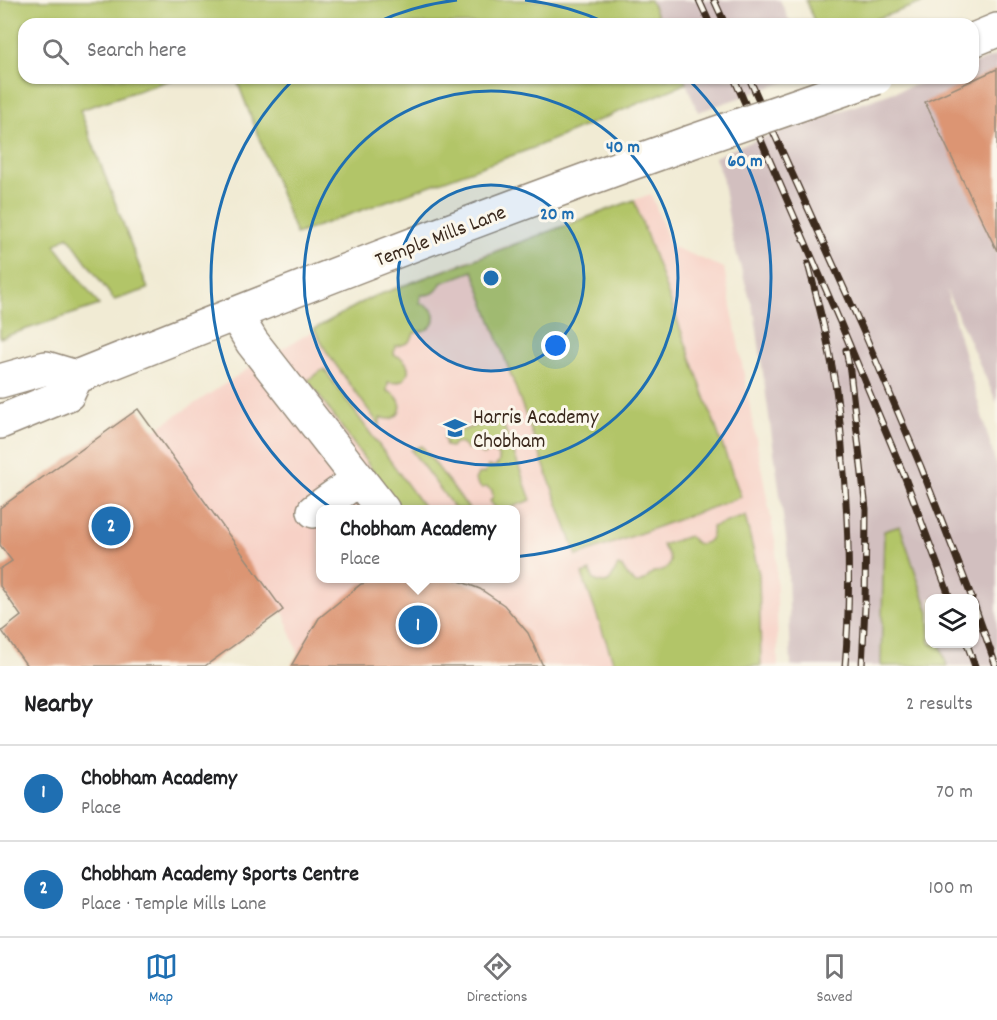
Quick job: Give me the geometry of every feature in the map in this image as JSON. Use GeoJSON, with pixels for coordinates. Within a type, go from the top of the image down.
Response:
{"type":"FeatureCollection","features":[{"type":"Feature","properties":{"kind":"street"},"geometry":{"type":"LineString","coordinates":[[979,38],[997,30]]}},
{"type":"Feature","properties":{"kind":"street","name":"Temple Mills Lane"},"geometry":{"type":"LineString","coordinates":[[0,422],[68,394],[76,377],[316,281],[544,195],[859,84]]}},
{"type":"Feature","properties":{"kind":"street"},"geometry":{"type":"LineString","coordinates":[[234,314],[252,342],[379,505]]}},
{"type":"Feature","properties":{"kind":"street"},"geometry":{"type":"LineString","coordinates":[[0,381],[46,368],[76,377]]}},
{"type":"Feature","properties":{"kind":"street"},"geometry":{"type":"LineString","coordinates":[[322,505],[359,479]]}},
{"type":"Feature","properties":{"kind":"shaded area"},"geometry":{"type":"Polygon","coordinates":[[[650,0],[780,0],[788,18],[658,18],[650,0]]]}},
{"type":"Feature","properties":{"kind":"shaded area"},"geometry":{"type":"Polygon","coordinates":[[[997,55],[997,403],[946,289],[997,468],[997,666],[791,666],[787,545],[755,316],[732,238],[722,176],[715,157],[742,145],[918,84],[979,84],[979,62],[997,55]]]}},
{"type":"Feature","properties":{"kind":"shaded area"},"geometry":{"type":"Polygon","coordinates":[[[686,84],[780,84],[698,112],[686,84]]]}},
{"type":"Feature","properties":{"kind":"shaded area","name":"Harris Academy Chobham"},"geometry":{"type":"Polygon","coordinates":[[[651,194],[671,246],[724,268],[776,546],[778,666],[295,666],[298,653],[283,611],[205,666],[27,666],[2,631],[21,616],[0,586],[0,569],[11,561],[0,545],[0,508],[138,409],[154,430],[254,365],[370,298],[470,259],[651,194]]]}},
{"type":"Feature","properties":{"kind":"green space"},"geometry":{"type":"Polygon","coordinates":[[[0,0],[650,0],[658,18],[18,18],[18,84],[158,84],[80,110],[148,289],[114,300],[68,236],[55,245],[99,305],[0,338],[0,0]]]}},
{"type":"Feature","properties":{"kind":"green space"},"geometry":{"type":"Polygon","coordinates":[[[806,0],[930,0],[879,18],[813,18],[806,0]]]}},
{"type":"Feature","properties":{"kind":"green space"},"geometry":{"type":"Polygon","coordinates":[[[238,84],[685,84],[533,148],[296,234],[238,84]]]}},
{"type":"Feature","properties":{"kind":"green space"},"geometry":{"type":"Polygon","coordinates":[[[634,200],[741,497],[577,556],[473,271],[441,283],[434,293],[421,295],[420,303],[431,309],[434,321],[428,329],[414,333],[407,343],[395,346],[394,355],[406,362],[408,373],[401,381],[388,382],[387,391],[399,400],[400,409],[395,417],[380,418],[380,426],[328,354],[314,329],[370,298],[634,200]]]}},
{"type":"Feature","properties":{"kind":"green space"},"geometry":{"type":"Polygon","coordinates":[[[324,369],[422,505],[397,505],[308,380],[324,369]]]}},
{"type":"Feature","properties":{"kind":"green space"},"geometry":{"type":"Polygon","coordinates":[[[501,418],[531,500],[518,505],[493,505],[490,501],[493,497],[492,490],[487,487],[481,488],[475,480],[478,474],[485,473],[488,466],[494,467],[497,464],[499,460],[497,454],[490,451],[484,455],[477,448],[467,449],[460,443],[454,443],[451,447],[446,446],[444,436],[501,418]]]}},
{"type":"Feature","properties":{"kind":"green space"},"geometry":{"type":"Polygon","coordinates":[[[422,446],[466,505],[452,505],[411,450],[422,446]]]}},
{"type":"Feature","properties":{"kind":"green space"},"geometry":{"type":"Polygon","coordinates":[[[745,516],[759,574],[761,666],[615,666],[582,574],[590,571],[594,580],[605,583],[610,580],[618,566],[622,567],[632,581],[639,583],[653,572],[661,571],[669,565],[670,558],[662,545],[689,536],[696,543],[706,542],[711,538],[712,527],[745,516]]]}},
{"type":"Feature","properties":{"kind":"green space"},"geometry":{"type":"Polygon","coordinates":[[[900,526],[925,601],[925,648],[941,648],[947,666],[881,666],[884,531],[900,526]]]}},
{"type":"Feature","properties":{"kind":"building"},"geometry":{"type":"Polygon","coordinates":[[[997,69],[997,251],[925,102],[964,84],[979,84],[979,77],[997,69]]]}},
{"type":"Feature","properties":{"kind":"building"},"geometry":{"type":"Polygon","coordinates":[[[138,409],[283,610],[205,666],[27,666],[2,631],[21,616],[0,586],[0,569],[12,561],[0,545],[0,508],[138,409]]]}},
{"type":"Feature","properties":{"kind":"building"},"geometry":{"type":"Polygon","coordinates":[[[464,583],[480,589],[504,605],[528,633],[543,666],[291,666],[319,618],[361,584],[464,583]]]}},
{"type":"Feature","properties":{"kind":"railway"},"geometry":{"type":"LineString","coordinates":[[699,0],[707,18]]}},
{"type":"Feature","properties":{"kind":"railway"},"geometry":{"type":"LineString","coordinates":[[714,0],[722,18]]}},
{"type":"Feature","properties":{"kind":"railway"},"geometry":{"type":"LineString","coordinates":[[737,84],[904,475],[949,594]]}},
{"type":"Feature","properties":{"kind":"railway"},"geometry":{"type":"LineString","coordinates":[[752,84],[866,337],[921,467],[970,594]]}},
{"type":"Feature","properties":{"kind":"railway"},"geometry":{"type":"LineString","coordinates":[[808,264],[830,353],[840,425],[847,512],[848,615],[845,666]]}},
{"type":"Feature","properties":{"kind":"railway"},"geometry":{"type":"LineString","coordinates":[[846,350],[866,509],[862,666]]}},
{"type":"Feature","properties":{"kind":"railway"},"geometry":{"type":"LineString","coordinates":[[979,618],[996,666]]}},
{"type":"Feature","properties":{"kind":"railway"},"geometry":{"type":"LineString","coordinates":[[968,648],[975,666]]}},
{"type":"Feature","properties":{"kind":"place","name":"Harris Academy Chobham"},"geometry":{"type":"Point","coordinates":[455,428]}},
{"type":"Feature","properties":{"kind":"place","name":"Chobham Academy Sports Centre"},"geometry":{"type":"Point","coordinates":[111,526]}},
{"type":"Feature","properties":{"kind":"place","name":"Chobham Academy"},"geometry":{"type":"Point","coordinates":[418,625]}}]}
